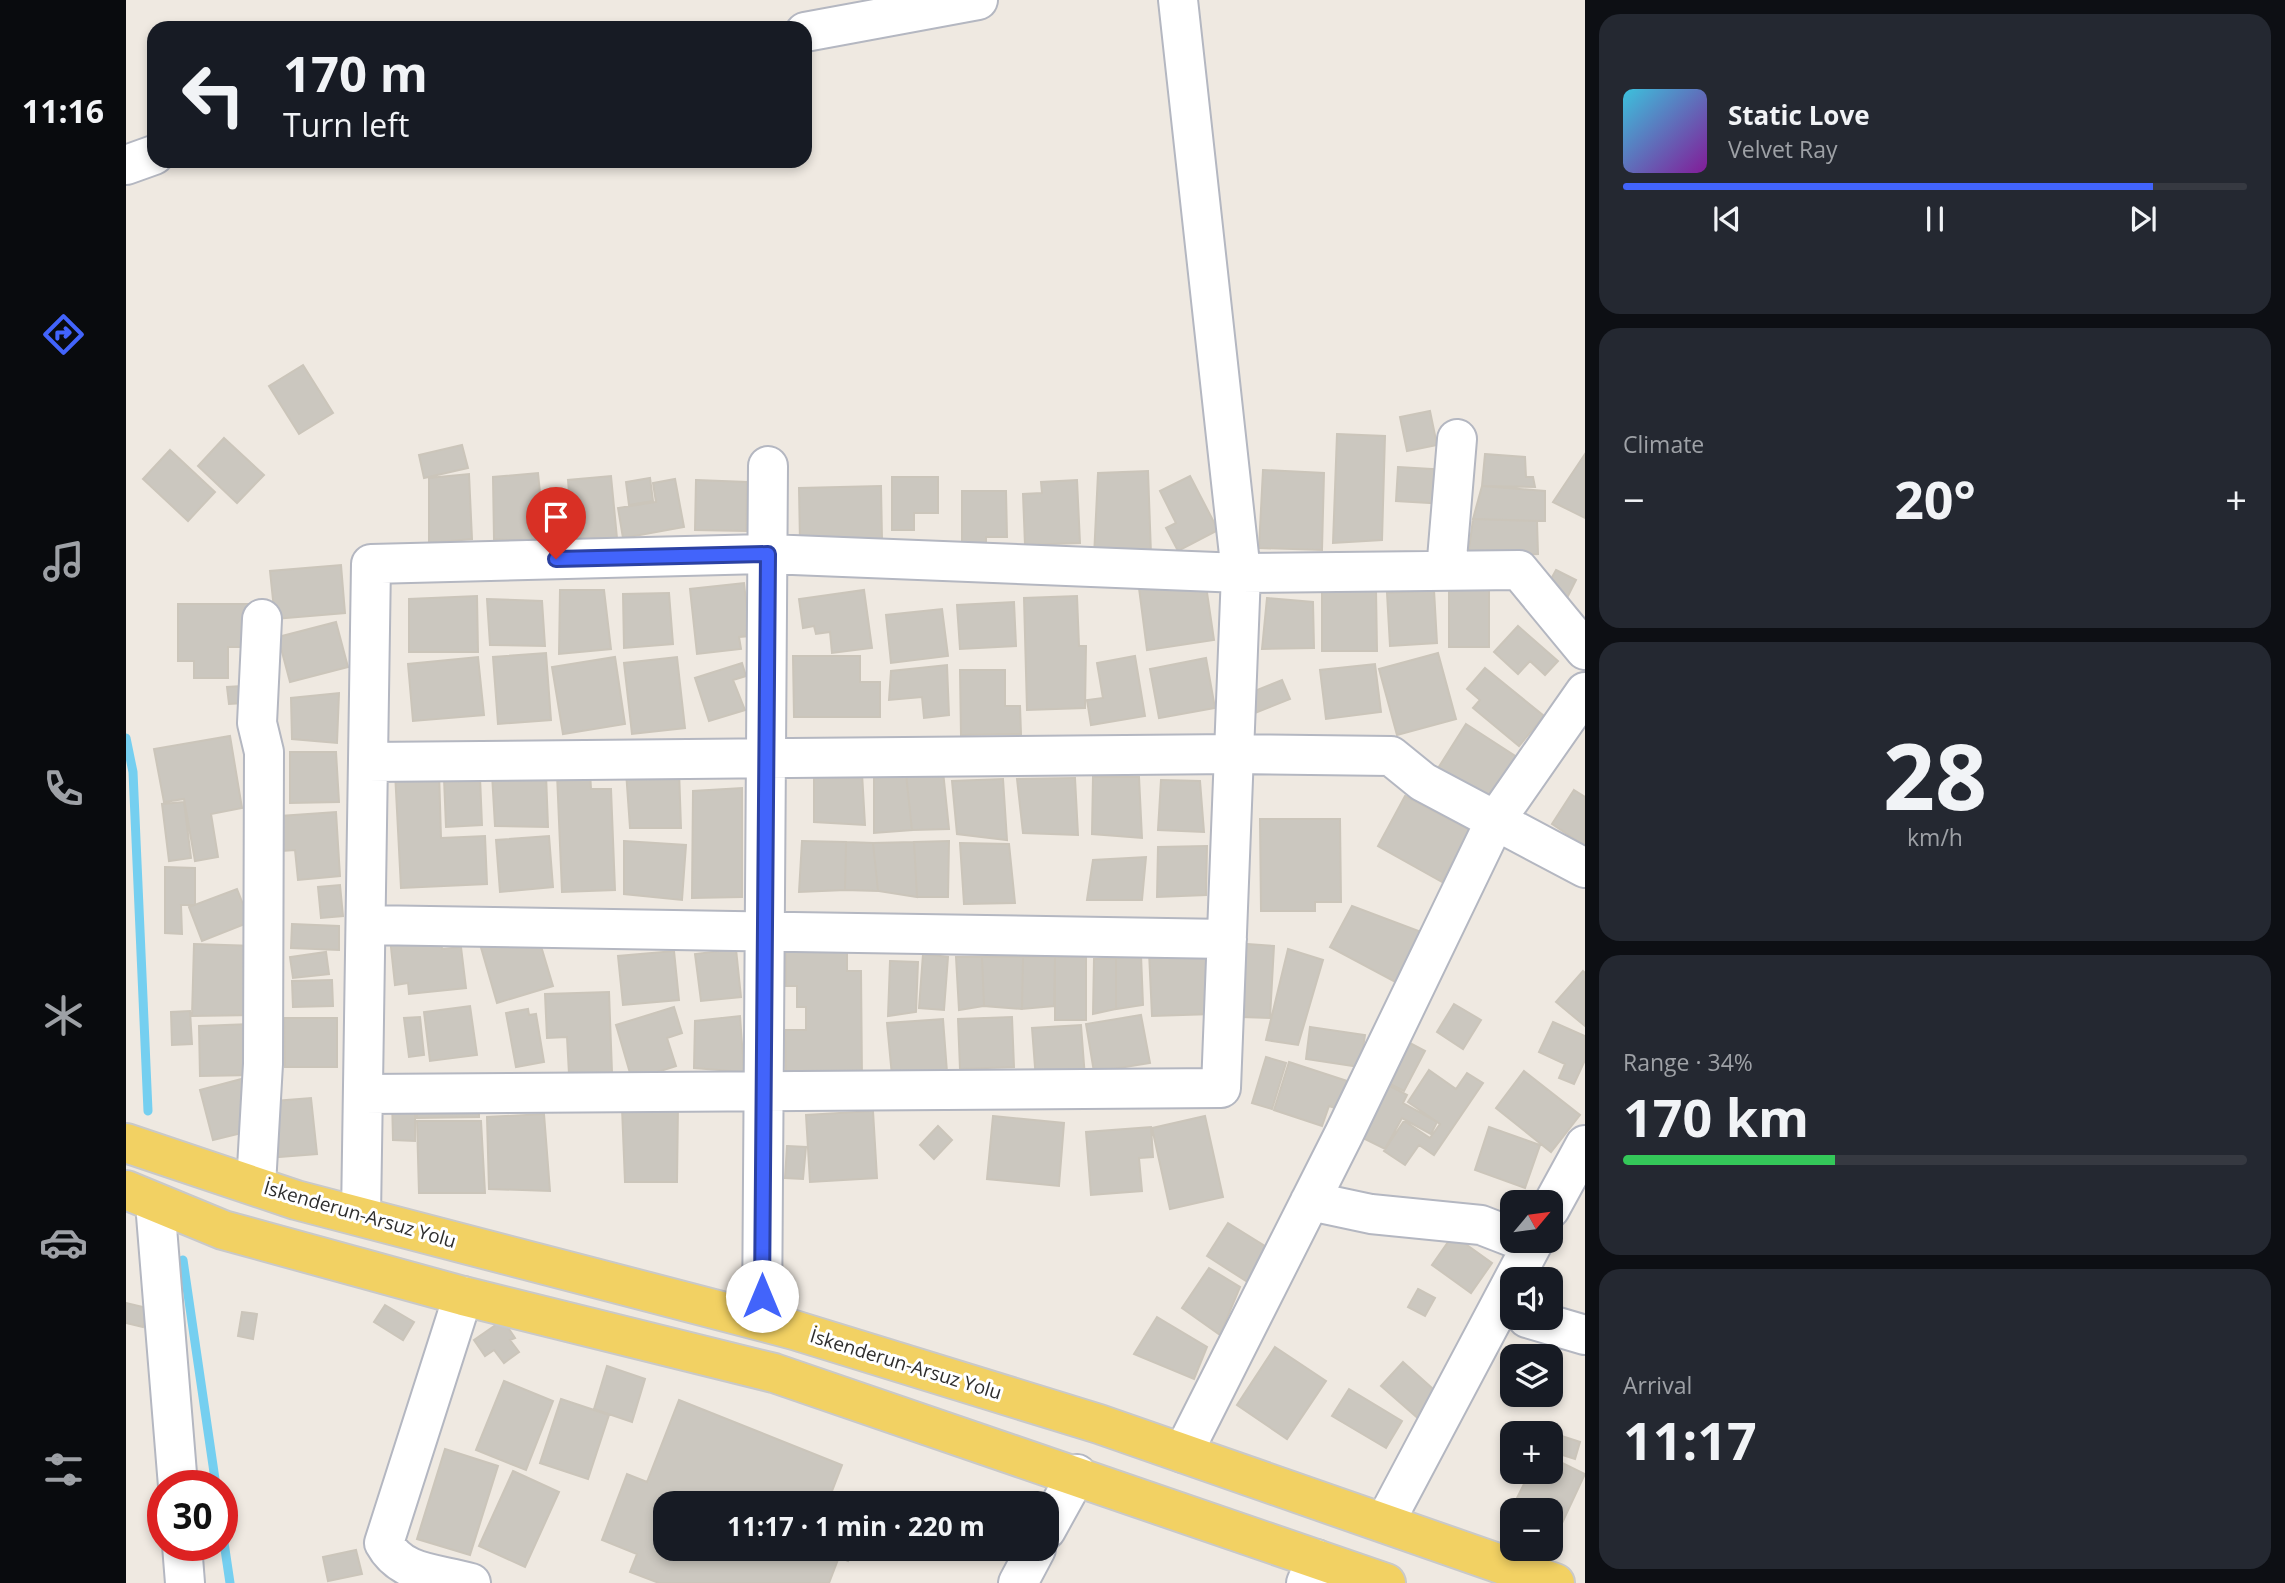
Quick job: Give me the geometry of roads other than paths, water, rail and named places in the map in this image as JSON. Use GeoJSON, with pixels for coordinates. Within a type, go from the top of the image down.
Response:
{"type":"FeatureCollection","features":[{"type":"Feature","properties":{"kind":"main road","name":"İskenderun-Arsuz Yolu"},"geometry":{"type":"LineString","coordinates":[[126,1143],[296,1200],[762,1321],[1086,1420],[1555,1583]]}},
{"type":"Feature","properties":{"kind":"main road"},"geometry":{"type":"LineString","coordinates":[[141,1197],[223,1230],[463,1296],[774,1373],[1077,1475],[1311,1571],[1386,1583]]}},
{"type":"Feature","properties":{"kind":"street"},"geometry":{"type":"LineString","coordinates":[[812,31],[978,0]]}},
{"type":"Feature","properties":{"kind":"street"},"geometry":{"type":"LineString","coordinates":[[364,1094],[1221,1088],[1241,573],[1178,0]]}},
{"type":"Feature","properties":{"kind":"street"},"geometry":{"type":"LineString","coordinates":[[126,165],[147,158]]}},
{"type":"Feature","properties":{"kind":"street"},"geometry":{"type":"LineString","coordinates":[[1446,571],[1457,439]]}},
{"type":"Feature","properties":{"kind":"street"},"geometry":{"type":"LineString","coordinates":[[762,1321],[768,466]]}},
{"type":"Feature","properties":{"kind":"street"},"geometry":{"type":"LineString","coordinates":[[361,1216],[371,564],[768,554],[1241,573],[1519,570],[1585,650]]}},
{"type":"Feature","properties":{"kind":"street"},"geometry":{"type":"LineString","coordinates":[[256,1185],[263,1064],[264,751],[257,723],[262,619]]}},
{"type":"Feature","properties":{"kind":"street"},"geometry":{"type":"LineString","coordinates":[[1183,1453],[1310,1201],[1495,821],[1585,692]]}},
{"type":"Feature","properties":{"kind":"street"},"geometry":{"type":"LineString","coordinates":[[368,762],[1234,754],[1391,756],[1423,782],[1585,868]]}},
{"type":"Feature","properties":{"kind":"street"},"geometry":{"type":"LineString","coordinates":[[366,925],[1227,939]]}},
{"type":"Feature","properties":{"kind":"street"},"geometry":{"type":"LineString","coordinates":[[1560,1190],[1585,1145]]}},
{"type":"Feature","properties":{"kind":"street"},"geometry":{"type":"LineString","coordinates":[[141,1197],[176,1470]]}},
{"type":"Feature","properties":{"kind":"street"},"geometry":{"type":"LineString","coordinates":[[1310,1201],[1371,1214],[1481,1225],[1500,1232]]}},
{"type":"Feature","properties":{"kind":"street"},"geometry":{"type":"LineString","coordinates":[[463,1296],[384,1543],[392,1558],[425,1574],[471,1583]]}},
{"type":"Feature","properties":{"kind":"street"},"geometry":{"type":"LineString","coordinates":[[1563,1328],[1585,1335]]}},
{"type":"Feature","properties":{"kind":"street"},"geometry":{"type":"LineString","coordinates":[[1385,1522],[1501,1330]]}},
{"type":"Feature","properties":{"kind":"street"},"geometry":{"type":"LineString","coordinates":[[1059,1507],[1077,1475]]}},
{"type":"Feature","properties":{"kind":"street"},"geometry":{"type":"LineString","coordinates":[[183,1561],[185,1583]]}},
{"type":"Feature","properties":{"kind":"street"},"geometry":{"type":"LineString","coordinates":[[1018,1583],[1030,1561]]}},
{"type":"Feature","properties":{"kind":"waterway"},"geometry":{"type":"LineString","coordinates":[[126,738],[133,772],[148,1111]]}},
{"type":"Feature","properties":{"kind":"waterway"},"geometry":{"type":"LineString","coordinates":[[183,1260],[214,1470]]}},
{"type":"Feature","properties":{"kind":"waterway"},"geometry":{"type":"LineString","coordinates":[[227,1561],[230,1583]]}}]}
